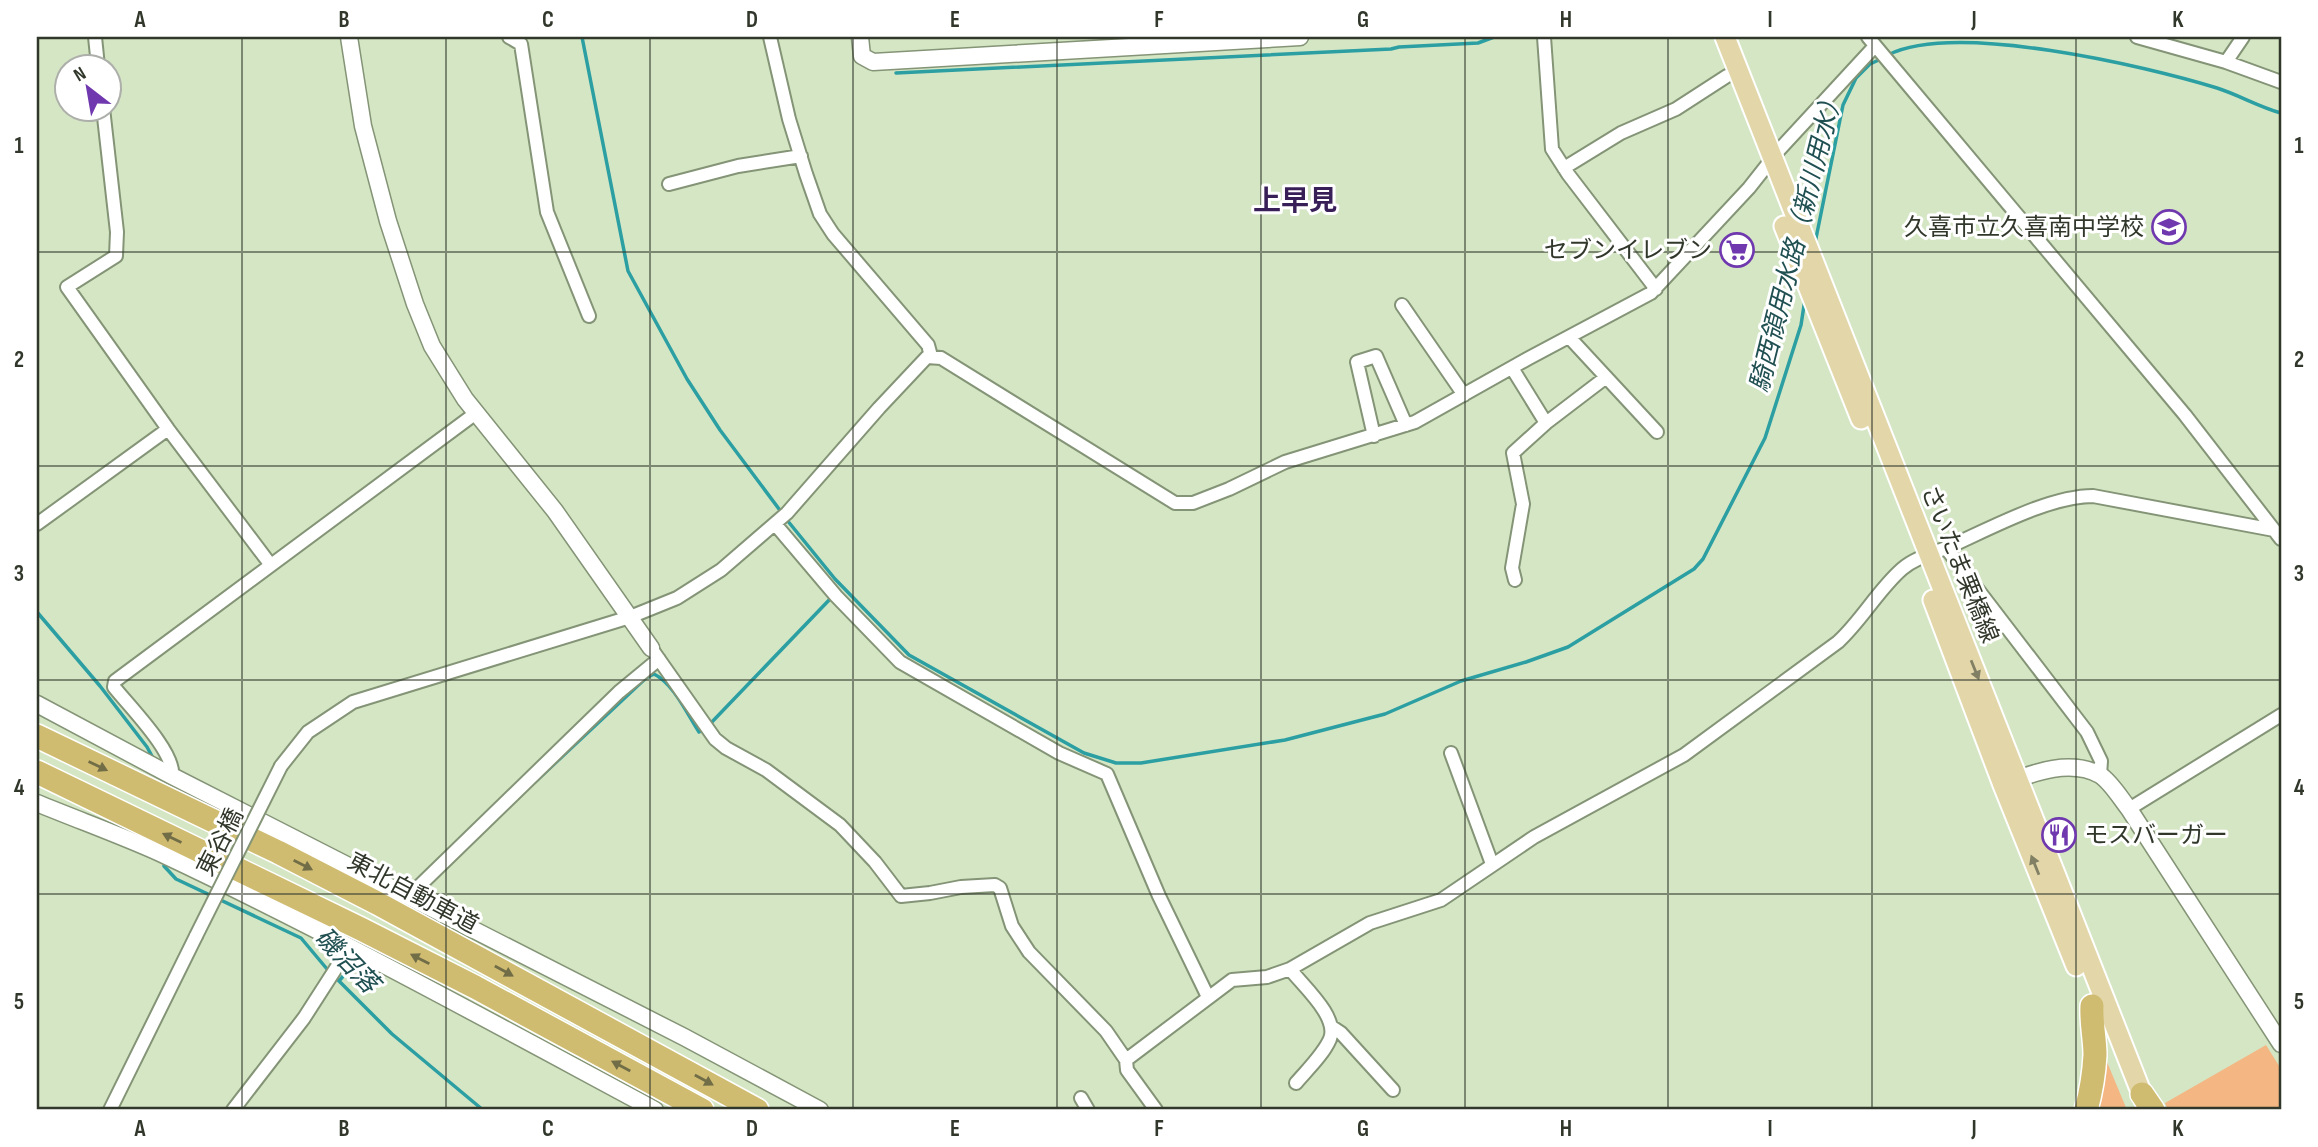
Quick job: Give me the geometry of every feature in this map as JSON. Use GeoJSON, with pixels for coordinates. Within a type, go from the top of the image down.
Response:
{"type":"FeatureCollection","features":[{"type":"Feature","properties":{"kind":"highway","name":"東北自動車道"},"geometry":{"type":"LineString","coordinates":[[37,736],[365,897],[757,1110]]}},
{"type":"Feature","properties":{"kind":"highway"},"geometry":{"type":"LineString","coordinates":[[37,772],[361,929],[475,987],[702,1110]]}},
{"type":"Feature","properties":{"kind":"highway"},"geometry":{"type":"LineString","coordinates":[[2086,1110],[2093,1083],[2092,1006]]}},
{"type":"Feature","properties":{"kind":"main road","name":"さいたま栗橋線"},"geometry":{"type":"LineString","coordinates":[[1712,37],[1931,554],[2092,1006],[2144,1106]]}},
{"type":"Feature","properties":{"kind":"main road","name":"さいたま栗橋線"},"geometry":{"type":"LineString","coordinates":[[1725,37],[1767,165]]}},
{"type":"Feature","properties":{"kind":"main road","name":"さいたま栗橋線"},"geometry":{"type":"LineString","coordinates":[[2011,782],[2144,1106]]}},
{"type":"Feature","properties":{"kind":"street"},"geometry":{"type":"LineString","coordinates":[[349,37],[363,126],[388,221],[432,346],[476,413],[550,504],[715,739],[766,770],[840,825],[875,862],[901,896],[961,887],[995,885],[1000,888],[1012,926],[1029,952],[1106,1031],[1126,1060],[1127,1070],[1156,1110]]}},
{"type":"Feature","properties":{"kind":"street"},"geometry":{"type":"LineString","coordinates":[[509,37],[521,44],[547,212],[589,316]]}},
{"type":"Feature","properties":{"kind":"street"},"geometry":{"type":"LineString","coordinates":[[770,37],[789,119],[820,214],[833,234],[928,345],[931,356],[941,358],[1175,503],[1193,503],[1285,462],[1406,425],[1656,289],[1767,165],[1872,40],[2185,415],[2277,534]]}},
{"type":"Feature","properties":{"kind":"street"},"geometry":{"type":"LineString","coordinates":[[860,37],[862,57],[873,62],[1300,37]]}},
{"type":"Feature","properties":{"kind":"street"},"geometry":{"type":"LineString","coordinates":[[1544,37],[1552,149],[1656,289]]}},
{"type":"Feature","properties":{"kind":"street"},"geometry":{"type":"LineString","coordinates":[[2137,37],[2176,42],[2281,82]]}},
{"type":"Feature","properties":{"kind":"street"},"geometry":{"type":"LineString","coordinates":[[2226,62],[2243,37]]}},
{"type":"Feature","properties":{"kind":"street"},"geometry":{"type":"LineString","coordinates":[[1564,168],[1621,133],[1676,109],[1727,76]]}},
{"type":"Feature","properties":{"kind":"street"},"geometry":{"type":"LineString","coordinates":[[105,122],[117,232],[116,256],[67,287],[167,429],[270,565]]}},
{"type":"Feature","properties":{"kind":"street"},"geometry":{"type":"LineString","coordinates":[[668,184],[738,166],[801,156]]}},
{"type":"Feature","properties":{"kind":"street"},"geometry":{"type":"LineString","coordinates":[[1402,305],[1464,395]]}},
{"type":"Feature","properties":{"kind":"street"},"geometry":{"type":"LineString","coordinates":[[1569,337],[1657,432]]}},
{"type":"Feature","properties":{"kind":"street"},"geometry":{"type":"LineString","coordinates":[[1374,436],[1357,362],[1376,355],[1406,425]]}},
{"type":"Feature","properties":{"kind":"street","name":"東谷橋"},"geometry":{"type":"LineString","coordinates":[[110,1110],[281,766],[308,732],[353,702],[630,617],[677,598],[721,570],[781,519],[920,362],[931,356]]}},
{"type":"Feature","properties":{"kind":"street"},"geometry":{"type":"LineString","coordinates":[[1512,368],[1546,423]]}},
{"type":"Feature","properties":{"kind":"street"},"geometry":{"type":"LineString","coordinates":[[1515,580],[1512,568],[1523,503],[1513,453],[1546,423],[1605,378]]}},
{"type":"Feature","properties":{"kind":"street"},"geometry":{"type":"LineString","coordinates":[[172,776],[172,764],[164,749],[114,687],[115,681],[476,413]]}},
{"type":"Feature","properties":{"kind":"street"},"geometry":{"type":"LineString","coordinates":[[37,524],[167,429]]}},
{"type":"Feature","properties":{"kind":"street"},"geometry":{"type":"LineString","coordinates":[[1126,1060],[1237,978],[1267,977],[1290,969],[1370,923],[1441,900],[1534,837],[1684,755],[1839,642],[1899,572],[1931,554],[2021,515],[2077,496],[2093,496],[2277,534]]}},
{"type":"Feature","properties":{"kind":"street"},"geometry":{"type":"LineString","coordinates":[[781,519],[836,596],[900,662],[1059,753],[1107,774],[1159,896],[1208,997]]}},
{"type":"Feature","properties":{"kind":"street"},"geometry":{"type":"LineString","coordinates":[[1931,554],[2087,732],[2101,761],[2100,775]]}},
{"type":"Feature","properties":{"kind":"street"},"geometry":{"type":"LineString","coordinates":[[408,896],[620,692],[655,654]]}},
{"type":"Feature","properties":{"kind":"street"},"geometry":{"type":"LineString","coordinates":[[37,704],[820,1110]]}},
{"type":"Feature","properties":{"kind":"street"},"geometry":{"type":"LineString","coordinates":[[2129,809],[2281,715]]}},
{"type":"Feature","properties":{"kind":"street"},"geometry":{"type":"LineString","coordinates":[[1451,753],[1492,864]]}},
{"type":"Feature","properties":{"kind":"street"},"geometry":{"type":"LineString","coordinates":[[2011,782],[2063,767],[2100,775],[2129,809],[2281,1044]]}},
{"type":"Feature","properties":{"kind":"street"},"geometry":{"type":"LineString","coordinates":[[37,803],[158,852],[349,948],[654,1110]]}},
{"type":"Feature","properties":{"kind":"street"},"geometry":{"type":"LineString","coordinates":[[233,1110],[283,1046],[349,948]]}},
{"type":"Feature","properties":{"kind":"street"},"geometry":{"type":"LineString","coordinates":[[1290,969],[1326,1012],[1332,1027],[1331,1037],[1325,1048],[1296,1083]]}},
{"type":"Feature","properties":{"kind":"street"},"geometry":{"type":"LineString","coordinates":[[1332,1027],[1341,1033],[1393,1090]]}},
{"type":"Feature","properties":{"kind":"street"},"geometry":{"type":"LineString","coordinates":[[1081,1098],[1088,1110]]}},
{"type":"Feature","properties":{"kind":"shaded area"},"geometry":{"type":"Polygon","coordinates":[[[2266,1045],[2281,1069],[2281,1110],[2168,1110],[2165,1103],[2266,1045]]]}},
{"type":"Feature","properties":{"kind":"shaded area"},"geometry":{"type":"Polygon","coordinates":[[[2102,1050],[2127,1110],[2095,1110],[2102,1050]]]}},
{"type":"Feature","properties":{"kind":"waterway","name":"騎西領用水路（新川用水）"},"geometry":{"type":"LineString","coordinates":[[582,37],[628,271],[687,379],[720,430],[782,513]]}},
{"type":"Feature","properties":{"kind":"waterway"},"geometry":{"type":"LineString","coordinates":[[896,73],[1391,49],[1478,43],[1494,37]]}},
{"type":"Feature","properties":{"kind":"waterway","name":"騎西領用水路（新川用水）"},"geometry":{"type":"LineString","coordinates":[[1888,55],[1918,46],[1958,43],[2051,50],[2185,79],[2281,113]]}},
{"type":"Feature","properties":{"kind":"waterway","name":"騎西領用水路（新川用水）"},"geometry":{"type":"LineString","coordinates":[[1815,243],[1843,105],[1856,78],[1870,64],[1881,59]]}},
{"type":"Feature","properties":{"kind":"waterway","name":"騎西領用水路（新川用水）"},"geometry":{"type":"LineString","coordinates":[[787,520],[835,579],[909,655],[1084,753],[1116,763],[1141,763],[1285,740],[1385,714],[1461,681],[1568,647],[1694,569],[1703,559],[1765,438],[1801,325],[1805,299]]}},
{"type":"Feature","properties":{"kind":"waterway"},"geometry":{"type":"LineString","coordinates":[[710,724],[832,597]]}},
{"type":"Feature","properties":{"kind":"waterway","name":"磯沼落"},"geometry":{"type":"LineString","coordinates":[[37,612],[100,686],[153,758]]}},
{"type":"Feature","properties":{"kind":"waterway"},"geometry":{"type":"LineString","coordinates":[[535,782],[646,678],[654,674],[674,692],[699,732],[703,730]]}},
{"type":"Feature","properties":{"kind":"waterway","name":"磯沼落"},"geometry":{"type":"LineString","coordinates":[[164,866],[176,879],[301,938],[327,969],[392,1034],[483,1110]]}},
{"type":"Feature","properties":{"kind":"waterway"},"geometry":{"type":"LineString","coordinates":[[339,981],[355,962]]}},
{"type":"Feature","properties":{"kind":"place","name":"久喜市立久喜南中学校"},"geometry":{"type":"Point","coordinates":[2169,227]}},
{"type":"Feature","properties":{"kind":"place","name":"セブンイレブン"},"geometry":{"type":"Point","coordinates":[1737,250]}},
{"type":"Feature","properties":{"kind":"place","name":"モスバーガー"},"geometry":{"type":"Point","coordinates":[2059,835]}},
{"type":"Feature","properties":{"kind":"district","name":"上早見"},"geometry":{"type":"Point","coordinates":[1295,200]}}]}
